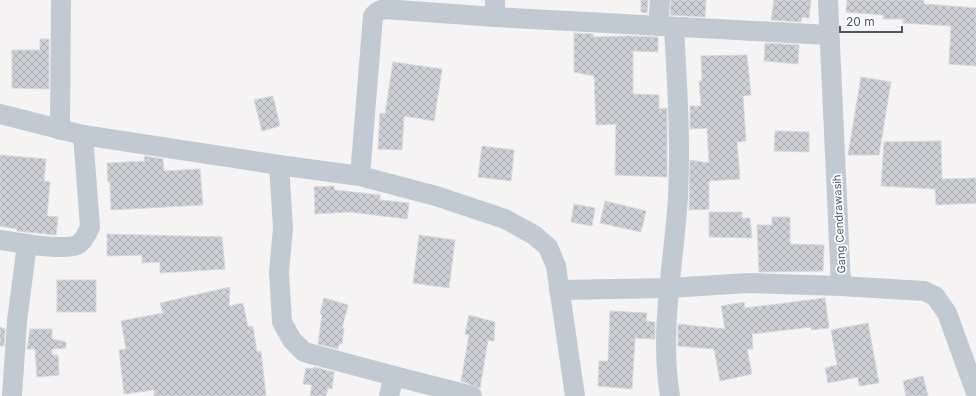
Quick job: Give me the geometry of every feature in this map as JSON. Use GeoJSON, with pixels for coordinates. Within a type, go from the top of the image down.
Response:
{"type":"FeatureCollection","features":[{"type":"Feature","properties":{"kind":"street"},"geometry":{"type":"LineString","coordinates":[[60,130],[61,0]]}},
{"type":"Feature","properties":{"kind":"street"},"geometry":{"type":"LineString","coordinates":[[660,0],[666,27],[679,120],[678,194],[666,322],[667,378],[670,396]]}},
{"type":"Feature","properties":{"kind":"street","name":"Gang Cendrawasih"},"geometry":{"type":"LineString","coordinates":[[558,290],[668,288],[748,283],[841,286],[828,0]]}},
{"type":"Feature","properties":{"kind":"street"},"geometry":{"type":"LineString","coordinates":[[360,176],[372,21],[377,12],[384,9],[495,8],[666,27],[829,35]]}},
{"type":"Feature","properties":{"kind":"street"},"geometry":{"type":"LineString","coordinates":[[0,114],[83,135],[360,176],[436,196],[506,219],[534,235],[548,247],[556,266],[558,290],[575,396]]}},
{"type":"Feature","properties":{"kind":"street"},"geometry":{"type":"LineString","coordinates":[[0,240],[52,247],[76,245],[86,236],[90,228],[83,135]]}},
{"type":"Feature","properties":{"kind":"street"},"geometry":{"type":"LineString","coordinates":[[280,165],[283,228],[279,272],[282,322],[292,340],[304,352],[472,396]]}},
{"type":"Feature","properties":{"kind":"street"},"geometry":{"type":"LineString","coordinates":[[12,396],[17,321],[27,244]]}},
{"type":"Feature","properties":{"kind":"street"},"geometry":{"type":"LineString","coordinates":[[841,286],[924,291],[935,296],[947,313],[976,393]]}},
{"type":"Feature","properties":{"kind":"street"},"geometry":{"type":"LineString","coordinates":[[389,396],[394,376]]}},
{"type":"Feature","properties":{"kind":"building"},"geometry":{"type":"Polygon","coordinates":[[[641,0],[648,0],[647,13],[641,12],[641,0]]]}},
{"type":"Feature","properties":{"kind":"building"},"geometry":{"type":"Polygon","coordinates":[[[671,0],[706,0],[705,17],[670,15],[671,0]]]}},
{"type":"Feature","properties":{"kind":"building"},"geometry":{"type":"Polygon","coordinates":[[[774,0],[811,0],[809,18],[802,17],[801,22],[771,20],[774,0]]]}},
{"type":"Feature","properties":{"kind":"building"},"geometry":{"type":"Polygon","coordinates":[[[847,0],[924,0],[924,4],[976,8],[976,66],[949,64],[951,26],[903,23],[903,19],[883,19],[883,15],[846,12],[847,0]]]}},
{"type":"Feature","properties":{"kind":"building"},"geometry":{"type":"Polygon","coordinates":[[[574,33],[593,34],[594,37],[658,37],[658,52],[633,51],[633,94],[659,95],[659,109],[667,108],[667,177],[615,175],[616,124],[596,125],[594,76],[574,72],[574,33]]]}},
{"type":"Feature","properties":{"kind":"building"},"geometry":{"type":"Polygon","coordinates":[[[40,39],[49,39],[49,89],[12,88],[12,50],[40,50],[40,39]]]}},
{"type":"Feature","properties":{"kind":"building"},"geometry":{"type":"Polygon","coordinates":[[[765,43],[799,45],[798,64],[764,61],[765,43]]]}},
{"type":"Feature","properties":{"kind":"building"},"geometry":{"type":"Polygon","coordinates":[[[747,55],[751,95],[743,96],[746,141],[737,142],[740,179],[709,181],[709,209],[689,210],[690,160],[709,163],[707,128],[690,129],[690,106],[701,106],[699,81],[702,81],[701,56],[747,55]]]}},
{"type":"Feature","properties":{"kind":"building"},"geometry":{"type":"Polygon","coordinates":[[[393,62],[442,69],[434,121],[404,116],[402,150],[378,149],[380,113],[385,114],[393,62]]]}},
{"type":"Feature","properties":{"kind":"building"},"geometry":{"type":"Polygon","coordinates":[[[861,77],[891,82],[879,155],[848,155],[861,77]]]}},
{"type":"Feature","properties":{"kind":"building"},"geometry":{"type":"Polygon","coordinates":[[[273,96],[280,126],[262,131],[254,100],[273,96]]]}},
{"type":"Feature","properties":{"kind":"building"},"geometry":{"type":"Polygon","coordinates":[[[775,131],[809,132],[809,152],[774,151],[775,131]]]}},
{"type":"Feature","properties":{"kind":"building"},"geometry":{"type":"Polygon","coordinates":[[[941,141],[942,179],[976,178],[976,203],[936,205],[935,189],[881,186],[884,142],[941,141]]]}},
{"type":"Feature","properties":{"kind":"building"},"geometry":{"type":"Polygon","coordinates":[[[482,146],[514,150],[511,181],[478,177],[482,146]]]}},
{"type":"Feature","properties":{"kind":"building"},"geometry":{"type":"Polygon","coordinates":[[[0,155],[46,159],[44,181],[50,182],[47,216],[58,217],[56,235],[17,231],[17,229],[0,226],[0,155]]]}},
{"type":"Feature","properties":{"kind":"building"},"geometry":{"type":"Polygon","coordinates":[[[144,156],[163,159],[164,171],[200,169],[203,205],[111,210],[110,182],[108,182],[107,163],[145,161],[144,156]]]}},
{"type":"Feature","properties":{"kind":"building"},"geometry":{"type":"Polygon","coordinates":[[[334,186],[335,190],[380,195],[380,200],[409,203],[407,219],[350,212],[315,214],[314,187],[334,186]]]}},
{"type":"Feature","properties":{"kind":"building"},"geometry":{"type":"Polygon","coordinates":[[[605,201],[646,211],[641,232],[600,223],[605,201]]]}},
{"type":"Feature","properties":{"kind":"building"},"geometry":{"type":"Polygon","coordinates":[[[574,204],[595,208],[592,226],[571,222],[574,204]]]}},
{"type":"Feature","properties":{"kind":"building"},"geometry":{"type":"Polygon","coordinates":[[[709,212],[742,212],[742,218],[750,218],[752,238],[709,237],[709,212]]]}},
{"type":"Feature","properties":{"kind":"building"},"geometry":{"type":"Polygon","coordinates":[[[772,217],[790,217],[790,244],[824,245],[823,271],[759,272],[757,225],[772,225],[772,217]]]}},
{"type":"Feature","properties":{"kind":"building"},"geometry":{"type":"Polygon","coordinates":[[[107,234],[222,237],[225,269],[160,273],[160,262],[142,263],[142,255],[107,256],[107,234]]]}},
{"type":"Feature","properties":{"kind":"building"},"geometry":{"type":"Polygon","coordinates":[[[419,235],[455,240],[449,288],[413,283],[419,235]]]}},
{"type":"Feature","properties":{"kind":"building"},"geometry":{"type":"Polygon","coordinates":[[[57,280],[96,280],[96,312],[57,312],[57,280]]]}},
{"type":"Feature","properties":{"kind":"building"},"geometry":{"type":"Polygon","coordinates":[[[230,287],[229,306],[243,303],[248,327],[253,326],[257,352],[261,351],[266,396],[154,396],[154,390],[124,394],[119,350],[126,349],[121,321],[163,313],[160,303],[230,287]]]}},
{"type":"Feature","properties":{"kind":"building"},"geometry":{"type":"Polygon","coordinates":[[[324,298],[348,305],[342,328],[344,328],[342,344],[339,344],[338,349],[318,344],[322,315],[320,314],[324,298]]]}},
{"type":"Feature","properties":{"kind":"building"},"geometry":{"type":"Polygon","coordinates":[[[825,298],[829,328],[811,330],[811,327],[752,334],[753,349],[747,349],[752,374],[720,381],[714,349],[678,346],[678,324],[725,329],[721,306],[744,302],[745,308],[825,298]]]}},
{"type":"Feature","properties":{"kind":"building"},"geometry":{"type":"Polygon","coordinates":[[[610,311],[647,313],[646,321],[655,322],[655,339],[635,338],[632,389],[598,386],[599,361],[608,361],[610,311]]]}},
{"type":"Feature","properties":{"kind":"building"},"geometry":{"type":"Polygon","coordinates":[[[469,315],[495,322],[494,341],[488,340],[480,388],[461,381],[469,335],[465,334],[469,315]]]}},
{"type":"Feature","properties":{"kind":"building"},"geometry":{"type":"Polygon","coordinates":[[[868,323],[879,383],[859,386],[858,377],[828,383],[825,368],[837,365],[831,330],[868,323]]]}},
{"type":"Feature","properties":{"kind":"building"},"geometry":{"type":"Polygon","coordinates":[[[0,327],[5,329],[4,346],[0,346],[0,327]]]}},
{"type":"Feature","properties":{"kind":"building"},"geometry":{"type":"Polygon","coordinates":[[[30,329],[52,329],[52,339],[66,342],[66,348],[52,349],[52,355],[58,355],[59,375],[37,377],[35,349],[27,349],[30,329]]]}},
{"type":"Feature","properties":{"kind":"building"},"geometry":{"type":"Polygon","coordinates":[[[314,367],[334,372],[332,389],[328,388],[326,396],[310,396],[312,385],[303,384],[306,368],[313,369],[314,367]]]}},
{"type":"Feature","properties":{"kind":"building"},"geometry":{"type":"Polygon","coordinates":[[[923,376],[928,396],[906,396],[903,381],[923,376]]]}}]}
